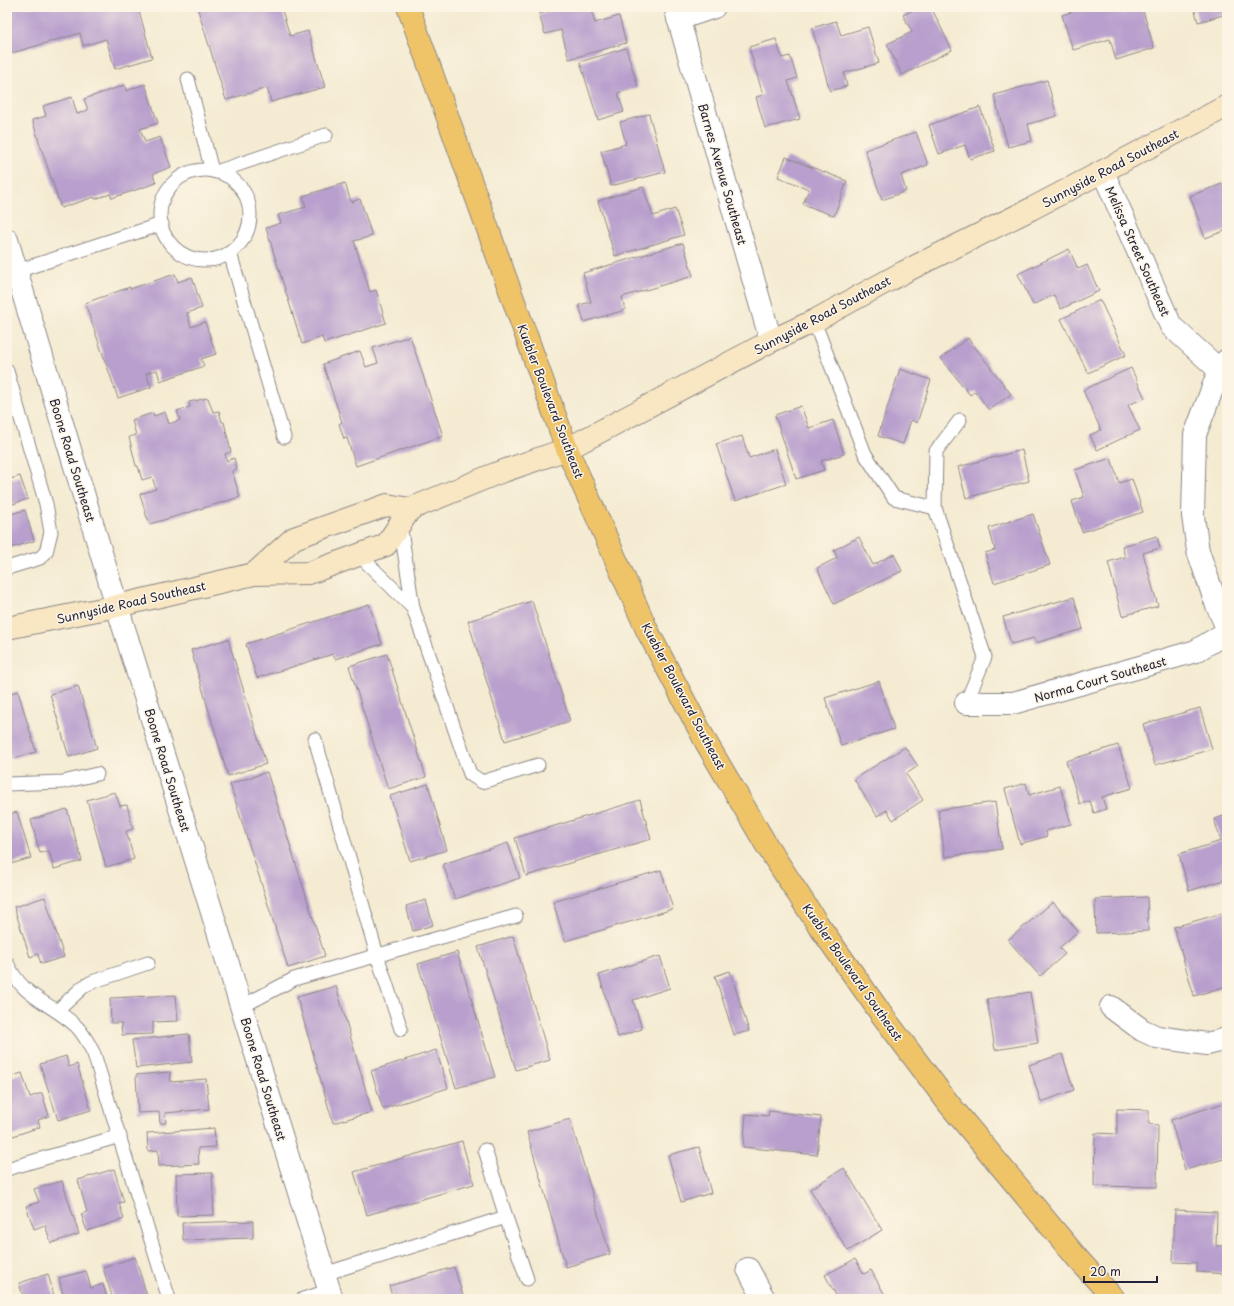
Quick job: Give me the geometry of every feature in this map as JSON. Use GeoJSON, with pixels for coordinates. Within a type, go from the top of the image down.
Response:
{"type":"FeatureCollection","features":[{"type":"Feature","properties":{"kind":"main road","name":"Kuebler Boulevard Southeast"},"geometry":{"type":"LineString","coordinates":[[408,7],[567,449],[647,630],[707,744],[771,852],[817,923],[882,1015],[949,1104],[1078,1259],[1114,1299]]}},
{"type":"Feature","properties":{"kind":"main road","name":"Sunnyside Road Southeast"},"geometry":{"type":"LineString","coordinates":[[7,628],[117,606],[254,574],[309,573],[386,545],[405,517],[495,474],[567,449],[771,341],[814,321],[904,272],[1103,172],[1227,106]]}},
{"type":"Feature","properties":{"kind":"main road","name":"Sunnyside Road Southeast"},"geometry":{"type":"LineString","coordinates":[[254,574],[294,538],[387,505],[405,517]]}},
{"type":"Feature","properties":{"kind":"street"},"geometry":{"type":"LineString","coordinates":[[676,13],[714,7]]}},
{"type":"Feature","properties":{"kind":"street","name":"Barnes Avenue Southeast"},"geometry":{"type":"LineString","coordinates":[[676,13],[771,341]]}},
{"type":"Feature","properties":{"kind":"street","name":"Melissa Street Southeast"},"geometry":{"type":"LineString","coordinates":[[1103,172],[1171,326],[1224,369]]}},
{"type":"Feature","properties":{"kind":"street","name":"Boone Road Southeast"},"geometry":{"type":"LineString","coordinates":[[7,240],[117,606],[328,1288]]}},
{"type":"Feature","properties":{"kind":"street"},"geometry":{"type":"LineString","coordinates":[[1224,369],[1194,435],[1193,516],[1198,551],[1216,603],[1227,628]]}},
{"type":"Feature","properties":{"kind":"street","name":"Norma Court Southeast"},"geometry":{"type":"LineString","coordinates":[[966,704],[1013,703],[1196,651],[1227,632]]}},
{"type":"Feature","properties":{"kind":"street"},"geometry":{"type":"LineString","coordinates":[[1110,1007],[1142,1030],[1157,1037],[1207,1044],[1227,1039]]}},
{"type":"Feature","properties":{"kind":"street"},"geometry":{"type":"LineString","coordinates":[[748,1269],[764,1299]]}},
{"type":"Feature","properties":{"kind":"lane"},"geometry":{"type":"LineString","coordinates":[[188,79],[214,171]]}},
{"type":"Feature","properties":{"kind":"lane"},"geometry":{"type":"LineString","coordinates":[[214,171],[227,176],[239,185],[247,198],[250,213],[248,229],[241,242],[230,253],[216,259],[201,260],[187,256],[175,248],[166,237],[162,224],[161,210],[165,196],[173,185],[184,176],[196,171],[214,171],[326,135]]}},
{"type":"Feature","properties":{"kind":"lane"},"geometry":{"type":"LineString","coordinates":[[17,271],[162,224]]}},
{"type":"Feature","properties":{"kind":"lane"},"geometry":{"type":"LineString","coordinates":[[230,253],[284,437]]}},
{"type":"Feature","properties":{"kind":"lane"},"geometry":{"type":"LineString","coordinates":[[814,321],[866,454],[894,498],[935,508]]}},
{"type":"Feature","properties":{"kind":"lane"},"geometry":{"type":"LineString","coordinates":[[7,371],[46,504],[51,532],[46,552],[40,558],[7,568]]}},
{"type":"Feature","properties":{"kind":"lane"},"geometry":{"type":"LineString","coordinates":[[960,420],[936,451],[935,508],[986,657],[966,704]]}},
{"type":"Feature","properties":{"kind":"lane"},"geometry":{"type":"LineString","coordinates":[[405,517],[413,608],[470,774],[482,782],[538,765]]}},
{"type":"Feature","properties":{"kind":"lane"},"geometry":{"type":"LineString","coordinates":[[359,555],[413,608]]}},
{"type":"Feature","properties":{"kind":"lane"},"geometry":{"type":"LineString","coordinates":[[315,739],[377,955],[401,1029]]}},
{"type":"Feature","properties":{"kind":"lane"},"geometry":{"type":"LineString","coordinates":[[7,784],[63,782],[96,774]]}},
{"type":"Feature","properties":{"kind":"lane"},"geometry":{"type":"LineString","coordinates":[[241,1007],[294,979],[516,916]]}},
{"type":"Feature","properties":{"kind":"lane"},"geometry":{"type":"LineString","coordinates":[[7,963],[18,983],[26,992],[57,1011],[76,1026],[94,1054],[169,1299]]}},
{"type":"Feature","properties":{"kind":"lane"},"geometry":{"type":"LineString","coordinates":[[57,1011],[83,987],[92,982],[148,963]]}},
{"type":"Feature","properties":{"kind":"lane"},"geometry":{"type":"LineString","coordinates":[[7,1169],[120,1136]]}},
{"type":"Feature","properties":{"kind":"lane"},"geometry":{"type":"LineString","coordinates":[[485,1150],[527,1279]]}},
{"type":"Feature","properties":{"kind":"lane"},"geometry":{"type":"LineString","coordinates":[[303,1299],[506,1217]]}},
{"type":"Feature","properties":{"kind":"building"},"geometry":{"type":"Polygon","coordinates":[[[7,7],[138,7],[152,58],[115,69],[106,39],[83,46],[80,33],[12,53],[7,34],[7,7]]]}},
{"type":"Feature","properties":{"kind":"building"},"geometry":{"type":"Polygon","coordinates":[[[197,7],[281,7],[290,36],[308,31],[325,87],[271,102],[267,88],[226,100],[197,7]]]}},
{"type":"Feature","properties":{"kind":"building"},"geometry":{"type":"Polygon","coordinates":[[[553,7],[591,7],[595,23],[619,16],[626,43],[569,59],[561,30],[545,34],[539,14],[554,10],[553,7]]]}},
{"type":"Feature","properties":{"kind":"building"},"geometry":{"type":"Polygon","coordinates":[[[919,7],[931,7],[952,50],[902,75],[887,44],[912,32],[903,15],[919,7]]]}},
{"type":"Feature","properties":{"kind":"building"},"geometry":{"type":"Polygon","coordinates":[[[1088,7],[1142,7],[1154,48],[1116,60],[1110,39],[1073,50],[1062,15],[1088,7]]]}},
{"type":"Feature","properties":{"kind":"building"},"geometry":{"type":"Polygon","coordinates":[[[1194,7],[1227,7],[1227,14],[1198,22],[1194,7]]]}},
{"type":"Feature","properties":{"kind":"building"},"geometry":{"type":"Polygon","coordinates":[[[836,21],[841,35],[868,27],[879,63],[844,73],[847,86],[830,91],[812,28],[836,21]]]}},
{"type":"Feature","properties":{"kind":"building"},"geometry":{"type":"Polygon","coordinates":[[[776,39],[782,58],[790,56],[797,78],[788,81],[800,119],[765,128],[756,97],[763,95],[749,47],[776,39]]]}},
{"type":"Feature","properties":{"kind":"building"},"geometry":{"type":"Polygon","coordinates":[[[626,48],[638,87],[618,93],[624,112],[598,120],[580,62],[626,48]]]}},
{"type":"Feature","properties":{"kind":"building"},"geometry":{"type":"Polygon","coordinates":[[[1047,80],[1057,116],[1028,124],[1032,141],[1008,147],[994,95],[1047,80]]]}},
{"type":"Feature","properties":{"kind":"building"},"geometry":{"type":"Polygon","coordinates":[[[145,84],[158,123],[140,129],[145,142],[160,137],[171,167],[153,174],[156,183],[112,198],[110,194],[95,199],[94,197],[61,208],[32,120],[46,116],[43,106],[72,97],[77,114],[88,110],[84,99],[125,85],[126,91],[145,84]]]}},
{"type":"Feature","properties":{"kind":"building"},"geometry":{"type":"Polygon","coordinates":[[[980,107],[995,151],[970,159],[965,145],[939,154],[929,125],[980,107]]]}},
{"type":"Feature","properties":{"kind":"building"},"geometry":{"type":"Polygon","coordinates":[[[649,114],[665,172],[611,186],[601,151],[626,144],[620,122],[649,114]]]}},
{"type":"Feature","properties":{"kind":"building"},"geometry":{"type":"Polygon","coordinates":[[[916,132],[928,165],[901,175],[906,191],[882,200],[865,150],[916,132]]]}},
{"type":"Feature","properties":{"kind":"building"},"geometry":{"type":"Polygon","coordinates":[[[786,157],[847,181],[834,216],[803,204],[809,189],[778,177],[786,157]]]}},
{"type":"Feature","properties":{"kind":"building"},"geometry":{"type":"Polygon","coordinates":[[[1227,182],[1227,230],[1205,238],[1190,196],[1227,182]]]}},
{"type":"Feature","properties":{"kind":"building"},"geometry":{"type":"Polygon","coordinates":[[[345,183],[351,202],[360,199],[372,236],[354,241],[370,292],[376,290],[386,323],[324,343],[322,337],[302,344],[266,228],[281,223],[278,215],[306,207],[303,196],[345,183]]]}},
{"type":"Feature","properties":{"kind":"building"},"geometry":{"type":"Polygon","coordinates":[[[643,187],[653,216],[675,209],[684,235],[615,256],[598,201],[643,187]]]}},
{"type":"Feature","properties":{"kind":"building"},"geometry":{"type":"Polygon","coordinates":[[[683,243],[693,276],[622,297],[625,310],[584,322],[579,305],[591,302],[583,273],[683,243]]]}},
{"type":"Feature","properties":{"kind":"building"},"geometry":{"type":"Polygon","coordinates":[[[1069,249],[1078,269],[1087,265],[1099,291],[1061,309],[1054,295],[1033,305],[1018,274],[1069,249]]]}},
{"type":"Feature","properties":{"kind":"building"},"geometry":{"type":"Polygon","coordinates":[[[175,274],[178,282],[192,277],[202,308],[187,313],[191,327],[205,322],[216,354],[201,359],[204,366],[160,381],[157,370],[146,373],[151,387],[118,398],[85,303],[130,287],[130,289],[175,274]]]}},
{"type":"Feature","properties":{"kind":"building"},"geometry":{"type":"Polygon","coordinates":[[[1100,300],[1126,355],[1088,373],[1061,319],[1100,300]]]}},
{"type":"Feature","properties":{"kind":"building"},"geometry":{"type":"Polygon","coordinates":[[[410,336],[443,436],[356,466],[347,438],[344,439],[339,424],[342,422],[323,364],[360,351],[366,367],[378,363],[373,348],[410,336]]]}},
{"type":"Feature","properties":{"kind":"building"},"geometry":{"type":"Polygon","coordinates":[[[968,338],[1011,394],[989,410],[975,391],[970,395],[941,358],[968,338]]]}},
{"type":"Feature","properties":{"kind":"building"},"geometry":{"type":"Polygon","coordinates":[[[1131,368],[1145,398],[1128,405],[1140,430],[1097,450],[1090,435],[1101,430],[1083,390],[1131,368]]]}},
{"type":"Feature","properties":{"kind":"building"},"geometry":{"type":"Polygon","coordinates":[[[900,369],[931,380],[917,423],[911,420],[903,444],[878,436],[900,369]]]}},
{"type":"Feature","properties":{"kind":"building"},"geometry":{"type":"Polygon","coordinates":[[[208,398],[213,412],[219,411],[222,422],[224,422],[231,452],[225,454],[227,461],[234,458],[237,469],[232,471],[240,497],[150,524],[140,494],[156,489],[152,477],[142,480],[138,466],[136,466],[129,437],[136,435],[132,420],[153,413],[154,416],[165,412],[169,424],[180,420],[177,411],[190,407],[189,402],[208,398]]]}},
{"type":"Feature","properties":{"kind":"building"},"geometry":{"type":"Polygon","coordinates":[[[801,406],[809,428],[833,420],[844,454],[821,461],[824,470],[796,479],[775,415],[801,406]]]}},
{"type":"Feature","properties":{"kind":"building"},"geometry":{"type":"Polygon","coordinates":[[[742,436],[749,458],[775,449],[786,484],[735,501],[716,444],[742,436]]]}},
{"type":"Feature","properties":{"kind":"building"},"geometry":{"type":"Polygon","coordinates":[[[1022,450],[1029,481],[966,498],[958,467],[1022,450]]]}},
{"type":"Feature","properties":{"kind":"building"},"geometry":{"type":"Polygon","coordinates":[[[1111,458],[1119,483],[1132,479],[1143,512],[1082,532],[1072,501],[1084,497],[1075,470],[1111,458]]]}},
{"type":"Feature","properties":{"kind":"building"},"geometry":{"type":"Polygon","coordinates":[[[20,476],[28,499],[7,506],[7,480],[20,476]]]}},
{"type":"Feature","properties":{"kind":"building"},"geometry":{"type":"Polygon","coordinates":[[[25,510],[34,541],[7,549],[7,515],[25,510]]]}},
{"type":"Feature","properties":{"kind":"building"},"geometry":{"type":"Polygon","coordinates":[[[1033,514],[1050,565],[994,583],[985,553],[995,550],[989,528],[1033,514]]]}},
{"type":"Feature","properties":{"kind":"building"},"geometry":{"type":"Polygon","coordinates":[[[1157,536],[1160,548],[1143,553],[1158,606],[1122,616],[1108,562],[1125,557],[1122,546],[1157,536]]]}},
{"type":"Feature","properties":{"kind":"building"},"geometry":{"type":"Polygon","coordinates":[[[859,537],[873,565],[894,554],[902,571],[834,604],[817,568],[837,558],[834,550],[859,537]]]}},
{"type":"Feature","properties":{"kind":"building"},"geometry":{"type":"Polygon","coordinates":[[[1074,597],[1083,629],[1036,643],[1034,638],[1011,644],[1003,617],[1074,597]]]}},
{"type":"Feature","properties":{"kind":"building"},"geometry":{"type":"Polygon","coordinates":[[[532,601],[570,721],[505,741],[468,621],[532,601]]]}},
{"type":"Feature","properties":{"kind":"building"},"geometry":{"type":"Polygon","coordinates":[[[369,604],[382,644],[335,659],[333,654],[257,678],[246,644],[369,604]]]}},
{"type":"Feature","properties":{"kind":"building"},"geometry":{"type":"Polygon","coordinates":[[[228,639],[266,764],[228,776],[191,650],[228,639]]]}},
{"type":"Feature","properties":{"kind":"building"},"geometry":{"type":"Polygon","coordinates":[[[387,654],[426,777],[388,789],[349,666],[387,654]]]}},
{"type":"Feature","properties":{"kind":"building"},"geometry":{"type":"Polygon","coordinates":[[[879,681],[894,729],[841,746],[825,698],[879,681]]]}},
{"type":"Feature","properties":{"kind":"building"},"geometry":{"type":"Polygon","coordinates":[[[78,686],[97,748],[69,757],[50,694],[78,686]]]}},
{"type":"Feature","properties":{"kind":"building"},"geometry":{"type":"Polygon","coordinates":[[[18,691],[36,752],[11,759],[7,745],[7,694],[18,691]]]}},
{"type":"Feature","properties":{"kind":"building"},"geometry":{"type":"Polygon","coordinates":[[[1200,708],[1212,749],[1155,765],[1143,724],[1200,708]]]}},
{"type":"Feature","properties":{"kind":"building"},"geometry":{"type":"Polygon","coordinates":[[[1118,745],[1132,788],[1102,797],[1106,809],[1094,813],[1090,801],[1080,804],[1066,761],[1118,745]]]}},
{"type":"Feature","properties":{"kind":"building"},"geometry":{"type":"Polygon","coordinates":[[[905,747],[918,766],[906,774],[923,800],[893,820],[887,810],[877,816],[854,779],[905,747]]]}},
{"type":"Feature","properties":{"kind":"building"},"geometry":{"type":"Polygon","coordinates":[[[267,772],[325,956],[288,968],[230,784],[267,772]]]}},
{"type":"Feature","properties":{"kind":"building"},"geometry":{"type":"Polygon","coordinates":[[[1026,783],[1029,795],[1060,786],[1071,824],[1046,831],[1047,836],[1020,844],[1005,789],[1026,783]]]}},
{"type":"Feature","properties":{"kind":"building"},"geometry":{"type":"Polygon","coordinates":[[[428,784],[447,850],[410,861],[390,796],[428,784]]]}},
{"type":"Feature","properties":{"kind":"building"},"geometry":{"type":"Polygon","coordinates":[[[115,792],[120,806],[127,805],[133,829],[126,831],[134,859],[106,867],[87,800],[115,792]]]}},
{"type":"Feature","properties":{"kind":"building"},"geometry":{"type":"Polygon","coordinates":[[[640,800],[651,839],[526,876],[515,838],[640,800]]]}},
{"type":"Feature","properties":{"kind":"building"},"geometry":{"type":"Polygon","coordinates":[[[995,802],[1002,849],[945,857],[938,810],[995,802]]]}},
{"type":"Feature","properties":{"kind":"building"},"geometry":{"type":"Polygon","coordinates":[[[67,809],[82,861],[54,869],[49,851],[40,853],[31,820],[67,809]]]}},
{"type":"Feature","properties":{"kind":"building"},"geometry":{"type":"Polygon","coordinates":[[[17,812],[31,858],[7,865],[7,815],[17,812]]]}},
{"type":"Feature","properties":{"kind":"building"},"geometry":{"type":"Polygon","coordinates":[[[1227,815],[1227,879],[1189,891],[1179,854],[1221,841],[1214,819],[1227,815]]]}},
{"type":"Feature","properties":{"kind":"building"},"geometry":{"type":"Polygon","coordinates":[[[508,843],[520,878],[455,899],[443,864],[508,843]]]}},
{"type":"Feature","properties":{"kind":"building"},"geometry":{"type":"Polygon","coordinates":[[[661,870],[673,909],[565,941],[553,902],[661,870]]]}},
{"type":"Feature","properties":{"kind":"building"},"geometry":{"type":"Polygon","coordinates":[[[45,897],[64,957],[41,964],[38,954],[30,957],[14,907],[45,897]]]}},
{"type":"Feature","properties":{"kind":"building"},"geometry":{"type":"Polygon","coordinates":[[[1147,897],[1148,931],[1096,933],[1095,899],[1147,897]]]}},
{"type":"Feature","properties":{"kind":"building"},"geometry":{"type":"Polygon","coordinates":[[[426,900],[433,925],[413,931],[406,906],[426,900]]]}},
{"type":"Feature","properties":{"kind":"building"},"geometry":{"type":"Polygon","coordinates":[[[1053,902],[1078,931],[1059,948],[1065,954],[1040,976],[1008,940],[1053,902]]]}},
{"type":"Feature","properties":{"kind":"building"},"geometry":{"type":"Polygon","coordinates":[[[1226,912],[1227,986],[1194,996],[1174,927],[1226,912]]]}},
{"type":"Feature","properties":{"kind":"building"},"geometry":{"type":"Polygon","coordinates":[[[513,936],[550,1060],[516,1070],[478,947],[513,936]]]}},
{"type":"Feature","properties":{"kind":"building"},"geometry":{"type":"Polygon","coordinates":[[[457,952],[495,1077],[456,1088],[418,964],[457,952]]]}},
{"type":"Feature","properties":{"kind":"building"},"geometry":{"type":"Polygon","coordinates":[[[660,956],[670,988],[633,1000],[642,1029],[618,1037],[599,975],[660,956]]]}},
{"type":"Feature","properties":{"kind":"building"},"geometry":{"type":"Polygon","coordinates":[[[730,971],[749,1031],[734,1035],[715,976],[730,971]]]}},
{"type":"Feature","properties":{"kind":"building"},"geometry":{"type":"Polygon","coordinates":[[[336,986],[372,1112],[333,1123],[297,997],[336,986]]]}},
{"type":"Feature","properties":{"kind":"building"},"geometry":{"type":"Polygon","coordinates":[[[1030,992],[1038,1043],[995,1050],[987,999],[1030,992]]]}},
{"type":"Feature","properties":{"kind":"building"},"geometry":{"type":"Polygon","coordinates":[[[176,995],[178,1021],[153,1022],[153,1034],[122,1035],[121,1023],[111,1023],[110,998],[176,995]]]}},
{"type":"Feature","properties":{"kind":"building"},"geometry":{"type":"Polygon","coordinates":[[[189,1034],[192,1062],[136,1068],[132,1040],[189,1034]]]}},
{"type":"Feature","properties":{"kind":"building"},"geometry":{"type":"Polygon","coordinates":[[[436,1050],[448,1088],[383,1109],[371,1071],[436,1050]]]}},
{"type":"Feature","properties":{"kind":"building"},"geometry":{"type":"Polygon","coordinates":[[[1062,1054],[1074,1090],[1041,1102],[1029,1065],[1062,1054]]]}},
{"type":"Feature","properties":{"kind":"building"},"geometry":{"type":"Polygon","coordinates":[[[66,1056],[69,1067],[77,1064],[91,1110],[58,1120],[40,1064],[66,1056]]]}},
{"type":"Feature","properties":{"kind":"building"},"geometry":{"type":"Polygon","coordinates":[[[170,1072],[171,1082],[206,1079],[209,1109],[165,1113],[166,1123],[160,1123],[159,1112],[138,1113],[136,1075],[170,1072]]]}},
{"type":"Feature","properties":{"kind":"building"},"geometry":{"type":"Polygon","coordinates":[[[22,1073],[30,1097],[42,1093],[49,1116],[38,1120],[40,1127],[7,1138],[7,1078],[22,1073]]]}},
{"type":"Feature","properties":{"kind":"building"},"geometry":{"type":"Polygon","coordinates":[[[1227,1102],[1227,1158],[1185,1170],[1171,1120],[1227,1102]]]}},
{"type":"Feature","properties":{"kind":"building"},"geometry":{"type":"Polygon","coordinates":[[[1117,1109],[1149,1110],[1149,1124],[1158,1125],[1157,1187],[1094,1186],[1095,1133],[1117,1134],[1117,1109]]]}},
{"type":"Feature","properties":{"kind":"building"},"geometry":{"type":"Polygon","coordinates":[[[769,1111],[821,1117],[817,1155],[743,1147],[746,1114],[768,1116],[769,1111]]]}},
{"type":"Feature","properties":{"kind":"building"},"geometry":{"type":"Polygon","coordinates":[[[570,1119],[610,1254],[566,1267],[527,1132],[570,1119]]]}},
{"type":"Feature","properties":{"kind":"building"},"geometry":{"type":"Polygon","coordinates":[[[214,1128],[216,1147],[198,1148],[199,1164],[159,1166],[158,1150],[148,1151],[147,1133],[214,1128]]]}},
{"type":"Feature","properties":{"kind":"building"},"geometry":{"type":"Polygon","coordinates":[[[462,1141],[474,1184],[367,1215],[354,1172],[462,1141]]]}},
{"type":"Feature","properties":{"kind":"building"},"geometry":{"type":"Polygon","coordinates":[[[699,1147],[711,1193],[681,1202],[668,1155],[699,1147]]]}},
{"type":"Feature","properties":{"kind":"building"},"geometry":{"type":"Polygon","coordinates":[[[844,1168],[882,1230],[848,1251],[810,1189],[844,1168]]]}},
{"type":"Feature","properties":{"kind":"building"},"geometry":{"type":"Polygon","coordinates":[[[114,1169],[124,1202],[119,1203],[124,1219],[87,1231],[81,1214],[87,1212],[78,1180],[114,1169]]]}},
{"type":"Feature","properties":{"kind":"building"},"geometry":{"type":"Polygon","coordinates":[[[212,1173],[214,1215],[177,1216],[176,1174],[212,1173]]]}},
{"type":"Feature","properties":{"kind":"building"},"geometry":{"type":"Polygon","coordinates":[[[62,1181],[79,1234],[51,1243],[45,1225],[34,1229],[26,1206],[39,1202],[34,1189],[62,1181]]]}},
{"type":"Feature","properties":{"kind":"building"},"geometry":{"type":"Polygon","coordinates":[[[1175,1210],[1217,1212],[1216,1246],[1227,1246],[1227,1274],[1197,1272],[1197,1263],[1173,1262],[1175,1210]]]}},
{"type":"Feature","properties":{"kind":"building"},"geometry":{"type":"Polygon","coordinates":[[[253,1221],[253,1238],[183,1240],[182,1223],[253,1221]]]}},
{"type":"Feature","properties":{"kind":"building"},"geometry":{"type":"Polygon","coordinates":[[[135,1257],[148,1299],[113,1299],[103,1268],[135,1257]]]}},
{"type":"Feature","properties":{"kind":"building"},"geometry":{"type":"Polygon","coordinates":[[[855,1259],[864,1274],[871,1270],[887,1299],[838,1299],[825,1275],[855,1259]]]}},
{"type":"Feature","properties":{"kind":"building"},"geometry":{"type":"Polygon","coordinates":[[[454,1267],[464,1299],[393,1299],[389,1286],[454,1267]]]}},
{"type":"Feature","properties":{"kind":"building"},"geometry":{"type":"Polygon","coordinates":[[[86,1271],[91,1288],[103,1284],[107,1299],[64,1299],[59,1278],[86,1271]]]}},
{"type":"Feature","properties":{"kind":"building"},"geometry":{"type":"Polygon","coordinates":[[[48,1274],[55,1299],[24,1299],[19,1283],[48,1274]]]}},
{"type":"Feature","properties":{"kind":"building"},"geometry":{"type":"Polygon","coordinates":[[[687,1295],[688,1299],[674,1299],[687,1295]]]}}]}
